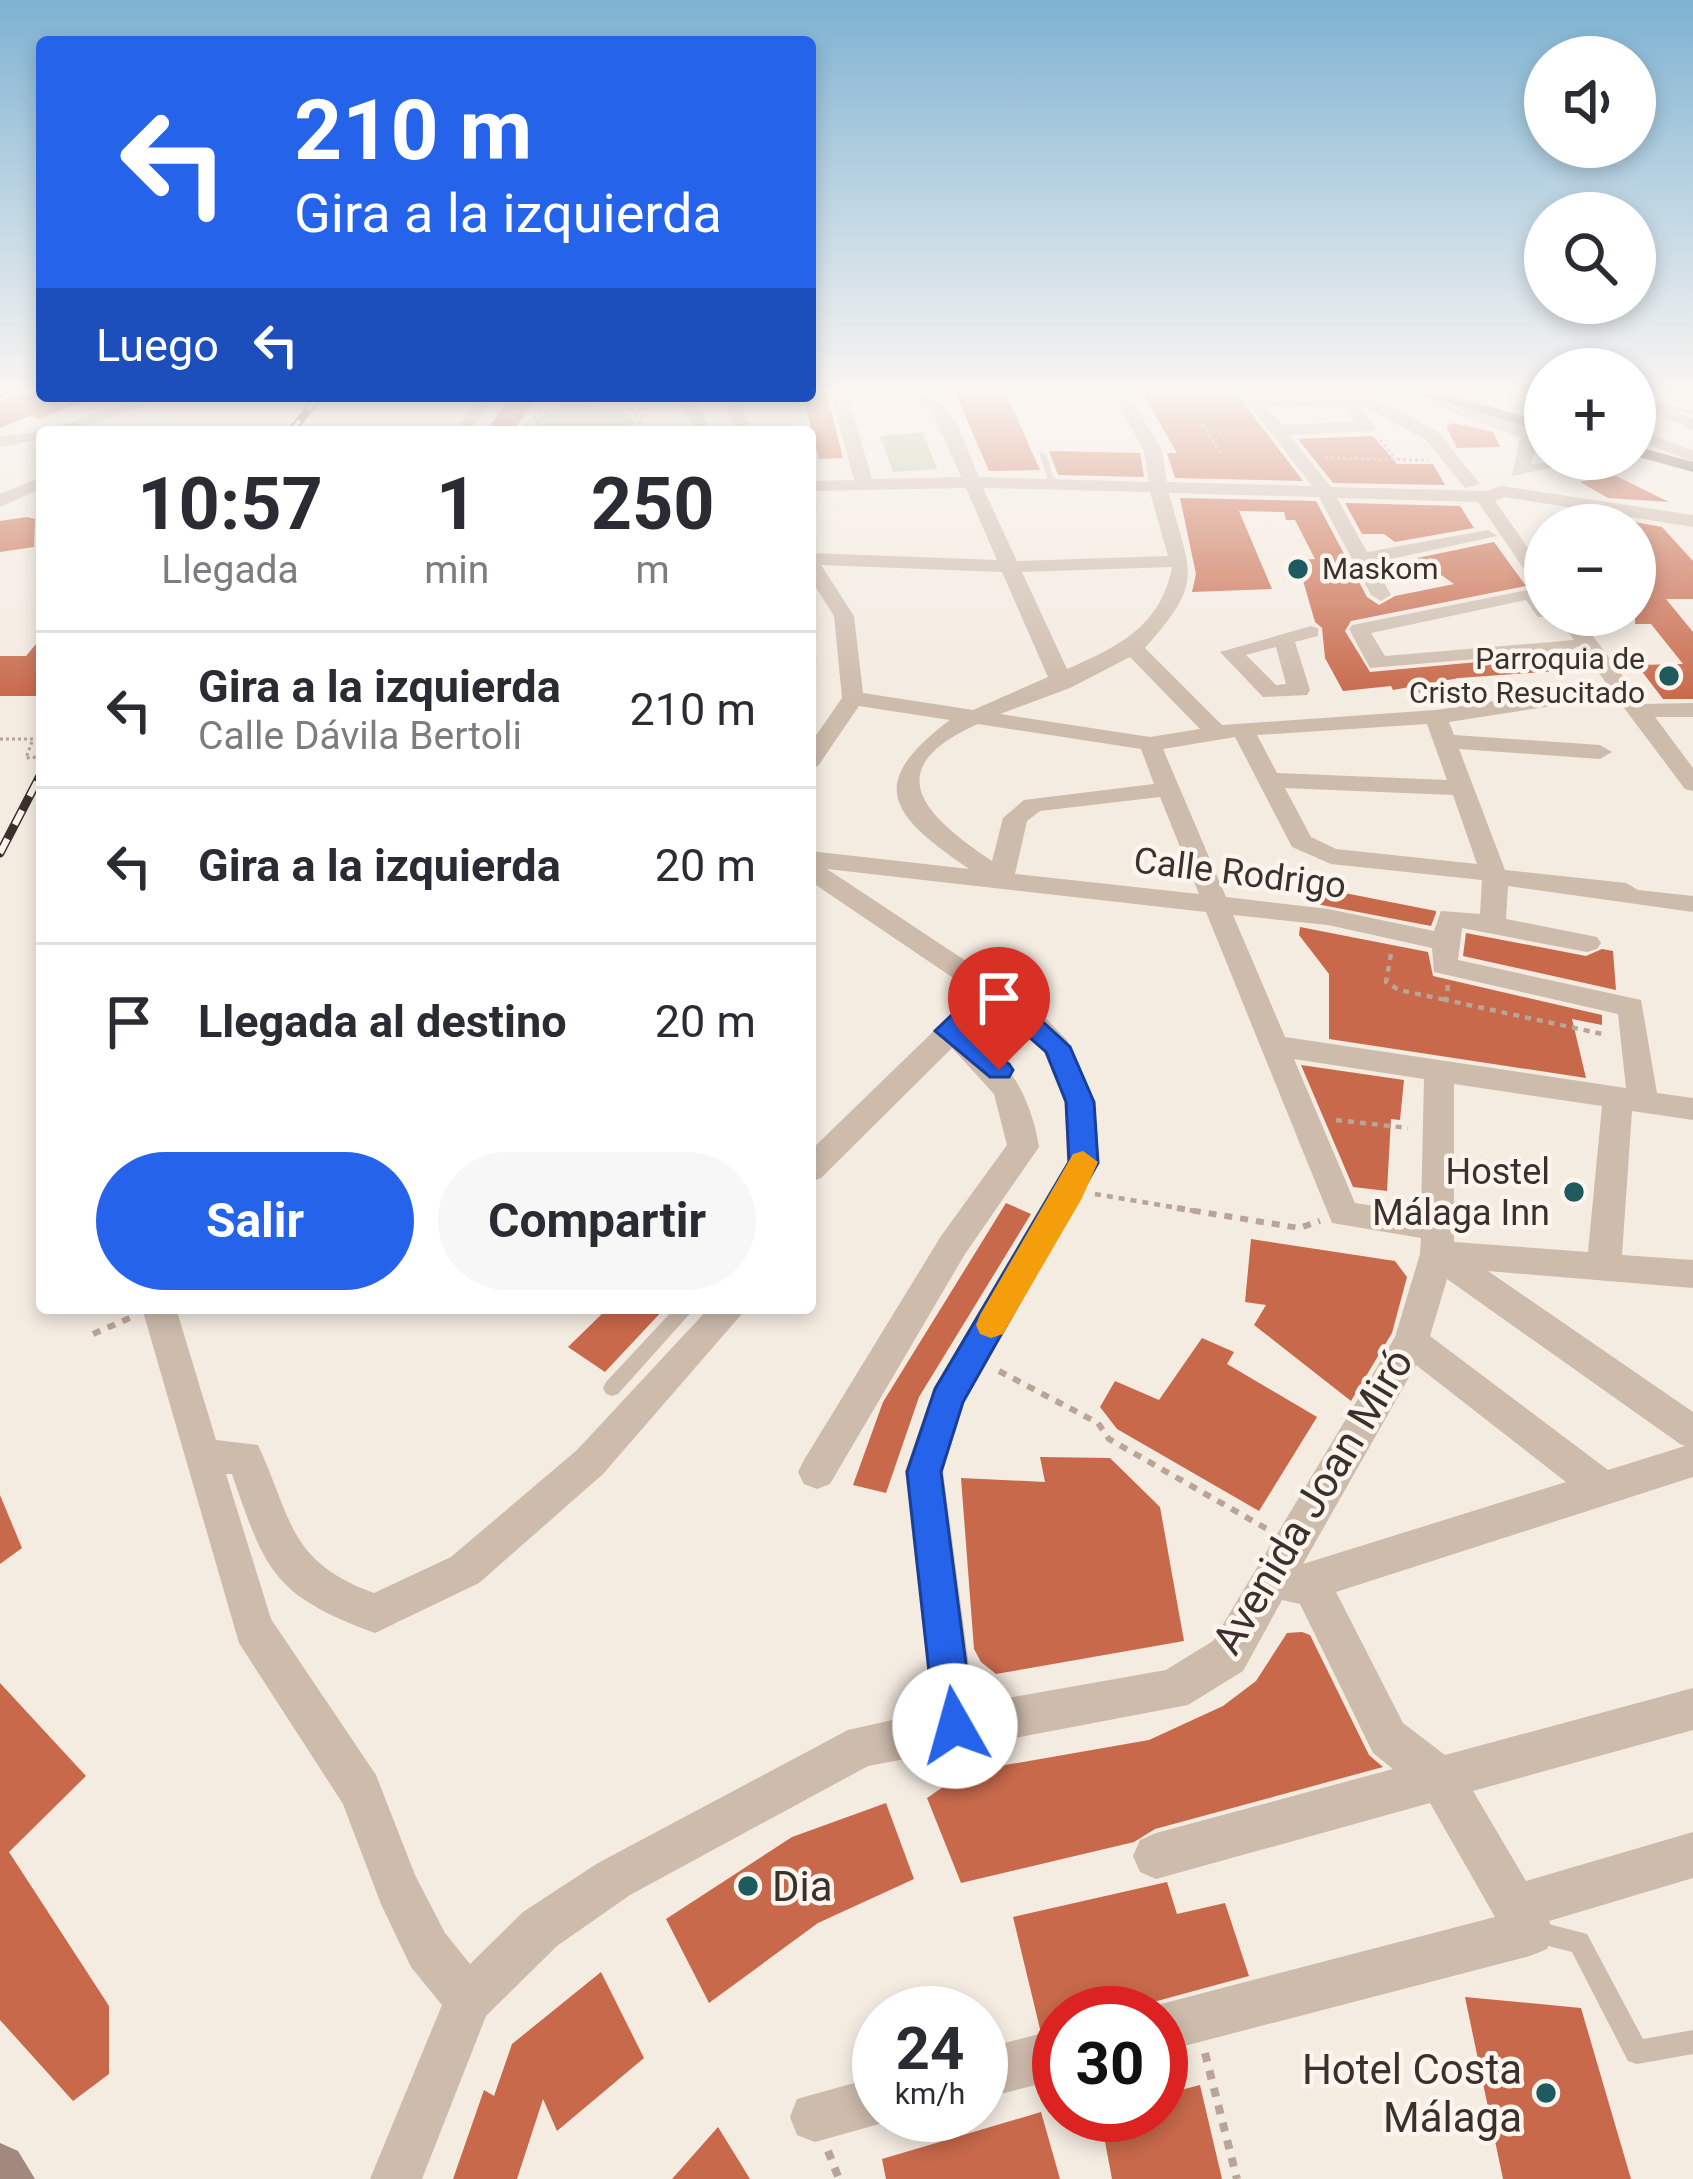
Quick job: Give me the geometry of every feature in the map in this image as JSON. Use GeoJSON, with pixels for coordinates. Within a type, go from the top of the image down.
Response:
{"type":"FeatureCollection","features":[{"type":"Feature","properties":{"kind":"main road"},"geometry":{"type":"LineString","coordinates":[[0,2169],[9,2179]]}},
{"type":"Feature","properties":{"kind":"street"},"geometry":{"type":"LineString","coordinates":[[980,496],[1062,683]]}},
{"type":"Feature","properties":{"kind":"street"},"geometry":{"type":"LineString","coordinates":[[1163,496],[1181,576],[1171,606],[1133,648],[979,716],[926,748],[908,773],[910,803],[932,832],[1001,879],[1015,818],[1034,805],[1169,789]]}},
{"type":"Feature","properties":{"kind":"street"},"geometry":{"type":"LineString","coordinates":[[1327,496],[1381,595]]}},
{"type":"Feature","properties":{"kind":"street"},"geometry":{"type":"LineString","coordinates":[[1488,496],[1524,553]]}},
{"type":"Feature","properties":{"kind":"street"},"geometry":{"type":"LineString","coordinates":[[1524,496],[1693,520]]}},
{"type":"Feature","properties":{"kind":"street"},"geometry":{"type":"LineString","coordinates":[[1362,559],[1487,536]]}},
{"type":"Feature","properties":{"kind":"street"},"geometry":{"type":"LineString","coordinates":[[816,561],[1011,566],[1179,561]]}},
{"type":"Feature","properties":{"kind":"street"},"geometry":{"type":"LineString","coordinates":[[816,571],[844,616],[853,698],[816,752]]}},
{"type":"Feature","properties":{"kind":"street"},"geometry":{"type":"LineString","coordinates":[[1531,593],[1546,614],[1569,645],[1378,663],[1359,629],[1531,593]]}},
{"type":"Feature","properties":{"kind":"street"},"geometry":{"type":"LineString","coordinates":[[1284,639],[1299,690],[1270,692],[1231,652],[1311,632]]}},
{"type":"Feature","properties":{"kind":"street"},"geometry":{"type":"LineString","coordinates":[[1582,636],[1692,781]]}},
{"type":"Feature","properties":{"kind":"street"},"geometry":{"type":"LineString","coordinates":[[1133,648],[1229,731],[1268,780],[1301,842],[1318,853],[1693,904]]}},
{"type":"Feature","properties":{"kind":"street"},"geometry":{"type":"LineString","coordinates":[[1440,729],[1622,688]]}},
{"type":"Feature","properties":{"kind":"street"},"geometry":{"type":"LineString","coordinates":[[1289,691],[1310,723]]}},
{"type":"Feature","properties":{"kind":"street"},"geometry":{"type":"LineString","coordinates":[[853,698],[1150,744],[1310,723],[1440,729],[1600,752]]}},
{"type":"Feature","properties":{"kind":"street"},"geometry":{"type":"LineString","coordinates":[[1637,711],[1693,710]]}},
{"type":"Feature","properties":{"kind":"street"},"geometry":{"type":"LineString","coordinates":[[1440,729],[1494,875],[1505,981]]}},
{"type":"Feature","properties":{"kind":"street"},"geometry":{"type":"LineString","coordinates":[[1150,744],[1343,1214],[1437,1241],[1693,1274]]}},
{"type":"Feature","properties":{"kind":"street"},"geometry":{"type":"LineString","coordinates":[[1268,780],[1462,788]]}},
{"type":"Feature","properties":{"kind":"street","name":"Calle Rodrigo"},"geometry":{"type":"LineString","coordinates":[[816,860],[1328,917],[1396,931],[1505,981],[1631,1007],[1634,1040]]}},
{"type":"Feature","properties":{"kind":"street"},"geometry":{"type":"LineString","coordinates":[[816,873],[993,990],[1057,1047],[1080,1102],[1083,1163],[947,1399],[924,1472],[955,1726]]}},
{"type":"Feature","properties":{"kind":"street"},"geometry":{"type":"LineString","coordinates":[[1448,955],[1450,916],[1578,945],[1568,994]]}},
{"type":"Feature","properties":{"kind":"street"},"geometry":{"type":"LineString","coordinates":[[816,1164],[993,990]]}},
{"type":"Feature","properties":{"kind":"street"},"geometry":{"type":"LineString","coordinates":[[817,1472],[953,1245],[1023,1147],[1020,1111],[999,1070],[948,1031]]}},
{"type":"Feature","properties":{"kind":"street"},"geometry":{"type":"LineString","coordinates":[[1604,1266],[1631,1100],[1634,1040]]}},
{"type":"Feature","properties":{"kind":"street"},"geometry":{"type":"LineString","coordinates":[[1274,1046],[1693,1109]]}},
{"type":"Feature","properties":{"kind":"street","name":"Avenida Joan Miró"},"geometry":{"type":"LineString","coordinates":[[396,2179],[468,2000],[540,1929],[614,1879],[863,1745],[1173,1690],[1228,1656],[1411,1341],[1437,1241],[1439,1072]]}},
{"type":"Feature","properties":{"kind":"street"},"geometry":{"type":"LineString","coordinates":[[1437,1241],[1693,1432]]}},
{"type":"Feature","properties":{"kind":"street"},"geometry":{"type":"LineString","coordinates":[[147,1314],[203,1457],[253,1629],[361,1792],[397,1888],[428,1950],[468,2000]]}},
{"type":"Feature","properties":{"kind":"street"},"geometry":{"type":"LineString","coordinates":[[203,1457],[245,1457],[289,1569],[324,1597],[375,1613],[465,1570],[590,1462],[725,1314]]}},
{"type":"Feature","properties":{"kind":"street"},"geometry":{"type":"LineString","coordinates":[[1411,1341],[1604,1489]]}},
{"type":"Feature","properties":{"kind":"street"},"geometry":{"type":"LineString","coordinates":[[1266,1590],[1311,1584],[1693,1460]]}},
{"type":"Feature","properties":{"kind":"street"},"geometry":{"type":"LineString","coordinates":[[1311,1584],[1388,1738],[1440,1778],[1523,1920]]}},
{"type":"Feature","properties":{"kind":"street"},"geometry":{"type":"LineString","coordinates":[[1156,1856],[1693,1709]]}},
{"type":"Feature","properties":{"kind":"street"},"geometry":{"type":"LineString","coordinates":[[1188,2020],[1523,1920],[1693,1855]]}},
{"type":"Feature","properties":{"kind":"street"},"geometry":{"type":"LineString","coordinates":[[815,2117],[852,2108]]}},
{"type":"Feature","properties":{"kind":"lane"},"geometry":{"type":"LineString","coordinates":[[612,1388],[680,1314]]}},
{"type":"Feature","properties":{"kind":"lane"},"geometry":{"type":"LineString","coordinates":[[1523,1920],[1580,1942],[1637,2052],[1693,2042]]}},
{"type":"Feature","properties":{"kind":"path"},"geometry":{"type":"LineString","coordinates":[[0,739],[33,739],[26,758],[36,757]]}},
{"type":"Feature","properties":{"kind":"path"},"geometry":{"type":"LineString","coordinates":[[1396,931],[1386,982],[1399,989],[1634,1040]]}},
{"type":"Feature","properties":{"kind":"path"},"geometry":{"type":"LineString","coordinates":[[1445,1000],[1448,955]]}},
{"type":"Feature","properties":{"kind":"path"},"geometry":{"type":"LineString","coordinates":[[1301,1117],[1438,1131]]}},
{"type":"Feature","properties":{"kind":"path"},"geometry":{"type":"LineString","coordinates":[[1071,1190],[1299,1228],[1343,1214]]}},
{"type":"Feature","properties":{"kind":"path"},"geometry":{"type":"LineString","coordinates":[[93,1334],[141,1314]]}},
{"type":"Feature","properties":{"kind":"path"},"geometry":{"type":"LineString","coordinates":[[1004,1374],[1098,1423],[1109,1439],[1292,1544]]}},
{"type":"Feature","properties":{"kind":"path"},"geometry":{"type":"LineString","coordinates":[[1188,2047],[1237,2179]]}},
{"type":"Feature","properties":{"kind":"building"},"geometry":{"type":"Polygon","coordinates":[[[1604,496],[1656,496],[1669,502],[1608,498],[1604,496]]]}},
{"type":"Feature","properties":{"kind":"building"},"geometry":{"type":"Polygon","coordinates":[[[1180,498],[1316,501],[1367,597],[1379,605],[1395,596],[1454,584],[1417,558],[1494,542],[1524,586],[1351,621],[1345,631],[1370,672],[1575,653],[1586,669],[1343,691],[1325,658],[1322,628],[1315,622],[1297,560],[1315,559],[1295,520],[1286,520],[1284,512],[1239,511],[1272,589],[1192,592],[1196,574],[1180,498]]]}},
{"type":"Feature","properties":{"kind":"building"},"geometry":{"type":"Polygon","coordinates":[[[1345,503],[1460,506],[1474,528],[1395,542],[1384,534],[1362,534],[1345,503]]]}},
{"type":"Feature","properties":{"kind":"building"},"geometry":{"type":"Polygon","coordinates":[[[35,519],[34,547],[0,552],[0,521],[35,519]]]}},
{"type":"Feature","properties":{"kind":"building"},"geometry":{"type":"Polygon","coordinates":[[[1656,526],[1693,561],[1693,599],[1666,599],[1693,632],[1693,699],[1663,699],[1637,665],[1683,664],[1656,630],[1656,526]]]}},
{"type":"Feature","properties":{"kind":"building"},"geometry":{"type":"Polygon","coordinates":[[[36,644],[36,696],[0,696],[0,656],[26,656],[36,644]]]}},
{"type":"Feature","properties":{"kind":"building"},"geometry":{"type":"Polygon","coordinates":[[[1309,886],[1436,913],[1431,926],[1306,902],[1309,886]]]}},
{"type":"Feature","properties":{"kind":"building"},"geometry":{"type":"Polygon","coordinates":[[[1300,927],[1428,952],[1433,976],[1602,1015],[1602,1025],[1572,1019],[1586,1078],[1329,1039],[1329,974],[1299,935],[1300,927]]]}},
{"type":"Feature","properties":{"kind":"building"},"geometry":{"type":"Polygon","coordinates":[[[1466,933],[1586,956],[1602,949],[1613,951],[1616,990],[1463,956],[1466,933]]]}},
{"type":"Feature","properties":{"kind":"building"},"geometry":{"type":"Polygon","coordinates":[[[1301,1065],[1404,1080],[1400,1120],[1391,1119],[1387,1191],[1353,1187],[1301,1065]]]}},
{"type":"Feature","properties":{"kind":"building"},"geometry":{"type":"Polygon","coordinates":[[[1006,1203],[1031,1214],[919,1397],[886,1493],[853,1485],[883,1402],[1006,1203]]]}},
{"type":"Feature","properties":{"kind":"building"},"geometry":{"type":"Polygon","coordinates":[[[1251,1239],[1395,1261],[1407,1277],[1392,1333],[1351,1401],[1254,1325],[1266,1305],[1245,1302],[1251,1239]]]}},
{"type":"Feature","properties":{"kind":"building"},"geometry":{"type":"Polygon","coordinates":[[[602,1314],[659,1314],[605,1372],[568,1347],[602,1314]]]}},
{"type":"Feature","properties":{"kind":"building"},"geometry":{"type":"Polygon","coordinates":[[[1202,1338],[1234,1352],[1227,1364],[1317,1417],[1259,1511],[1117,1429],[1100,1407],[1115,1381],[1159,1400],[1202,1338]]]}},
{"type":"Feature","properties":{"kind":"building"},"geometry":{"type":"Polygon","coordinates":[[[1040,1457],[1110,1458],[1160,1507],[1184,1641],[996,1674],[981,1662],[974,1649],[961,1478],[1045,1482],[1040,1457]]]}},
{"type":"Feature","properties":{"kind":"building"},"geometry":{"type":"Polygon","coordinates":[[[0,1495],[22,1548],[0,1564],[0,1495]]]}},
{"type":"Feature","properties":{"kind":"building"},"geometry":{"type":"Polygon","coordinates":[[[1287,1633],[1310,1635],[1369,1755],[1383,1767],[1155,1829],[1134,1842],[961,1883],[927,1798],[965,1772],[1149,1740],[1223,1706],[1256,1681],[1287,1633]]]}},
{"type":"Feature","properties":{"kind":"building"},"geometry":{"type":"Polygon","coordinates":[[[0,1683],[86,1776],[9,1852],[109,2006],[109,2074],[73,2101],[0,2020],[0,1683]]]}},
{"type":"Feature","properties":{"kind":"building"},"geometry":{"type":"Polygon","coordinates":[[[886,1803],[914,1879],[818,1923],[709,2003],[666,1919],[792,1837],[886,1803]]]}},
{"type":"Feature","properties":{"kind":"building"},"geometry":{"type":"Polygon","coordinates":[[[1167,1882],[1177,1914],[1225,1903],[1249,1976],[1188,1993],[1188,1986],[1032,1986],[1032,1996],[1013,1917],[1167,1882]]]}},
{"type":"Feature","properties":{"kind":"building"},"geometry":{"type":"Polygon","coordinates":[[[601,1972],[644,2058],[557,2131],[543,2099],[517,2179],[453,2179],[484,2090],[494,2096],[512,2044],[601,1972]]]}},
{"type":"Feature","properties":{"kind":"building","name":"Hotel Costa Málaga"},"geometry":{"type":"Polygon","coordinates":[[[1465,1997],[1581,2008],[1631,2179],[1503,2179],[1465,1997]]]}},
{"type":"Feature","properties":{"kind":"building"},"geometry":{"type":"Polygon","coordinates":[[[1200,2085],[1222,2179],[1112,2179],[1105,2142],[1188,2142],[1188,2088],[1200,2085]]]}},
{"type":"Feature","properties":{"kind":"building"},"geometry":{"type":"Polygon","coordinates":[[[1032,2115],[1032,2142],[1050,2142],[1060,2179],[886,2179],[882,2159],[940,2142],[1008,2142],[1008,2122],[1032,2115]]]}},
{"type":"Feature","properties":{"kind":"building"},"geometry":{"type":"Polygon","coordinates":[[[718,2127],[750,2179],[672,2179],[718,2127]]]}},
{"type":"Feature","properties":{"kind":"railway"},"geometry":{"type":"LineString","coordinates":[[0,853],[36,784]]}},
{"type":"Feature","properties":{"kind":"slow traffic"},"geometry":{"type":"LineString","coordinates":[[991,1325],[1083,1162]]}},
{"type":"Feature","properties":{"kind":"place","name":"Maskom"},"geometry":{"type":"Point","coordinates":[1298,569]}},
{"type":"Feature","properties":{"kind":"place","name":"Parroquia de Cristo Resucitado"},"geometry":{"type":"Point","coordinates":[1669,676]}},
{"type":"Feature","properties":{"kind":"place","name":"Hostel Málaga Inn"},"geometry":{"type":"Point","coordinates":[1574,1192]}},
{"type":"Feature","properties":{"kind":"place","name":"Dia"},"geometry":{"type":"Point","coordinates":[748,1886]}},
{"type":"Feature","properties":{"kind":"place","name":"Hotel Costa Málaga"},"geometry":{"type":"Point","coordinates":[1546,2093]}},
{"type":"Feature","properties":{"kind":"route"},"geometry":{"type":"LineString","coordinates":[[955,1726],[924,1472],[947,1399],[1083,1163],[1080,1102],[1057,1047],[993,990],[948,1031],[999,1070]]}}]}
